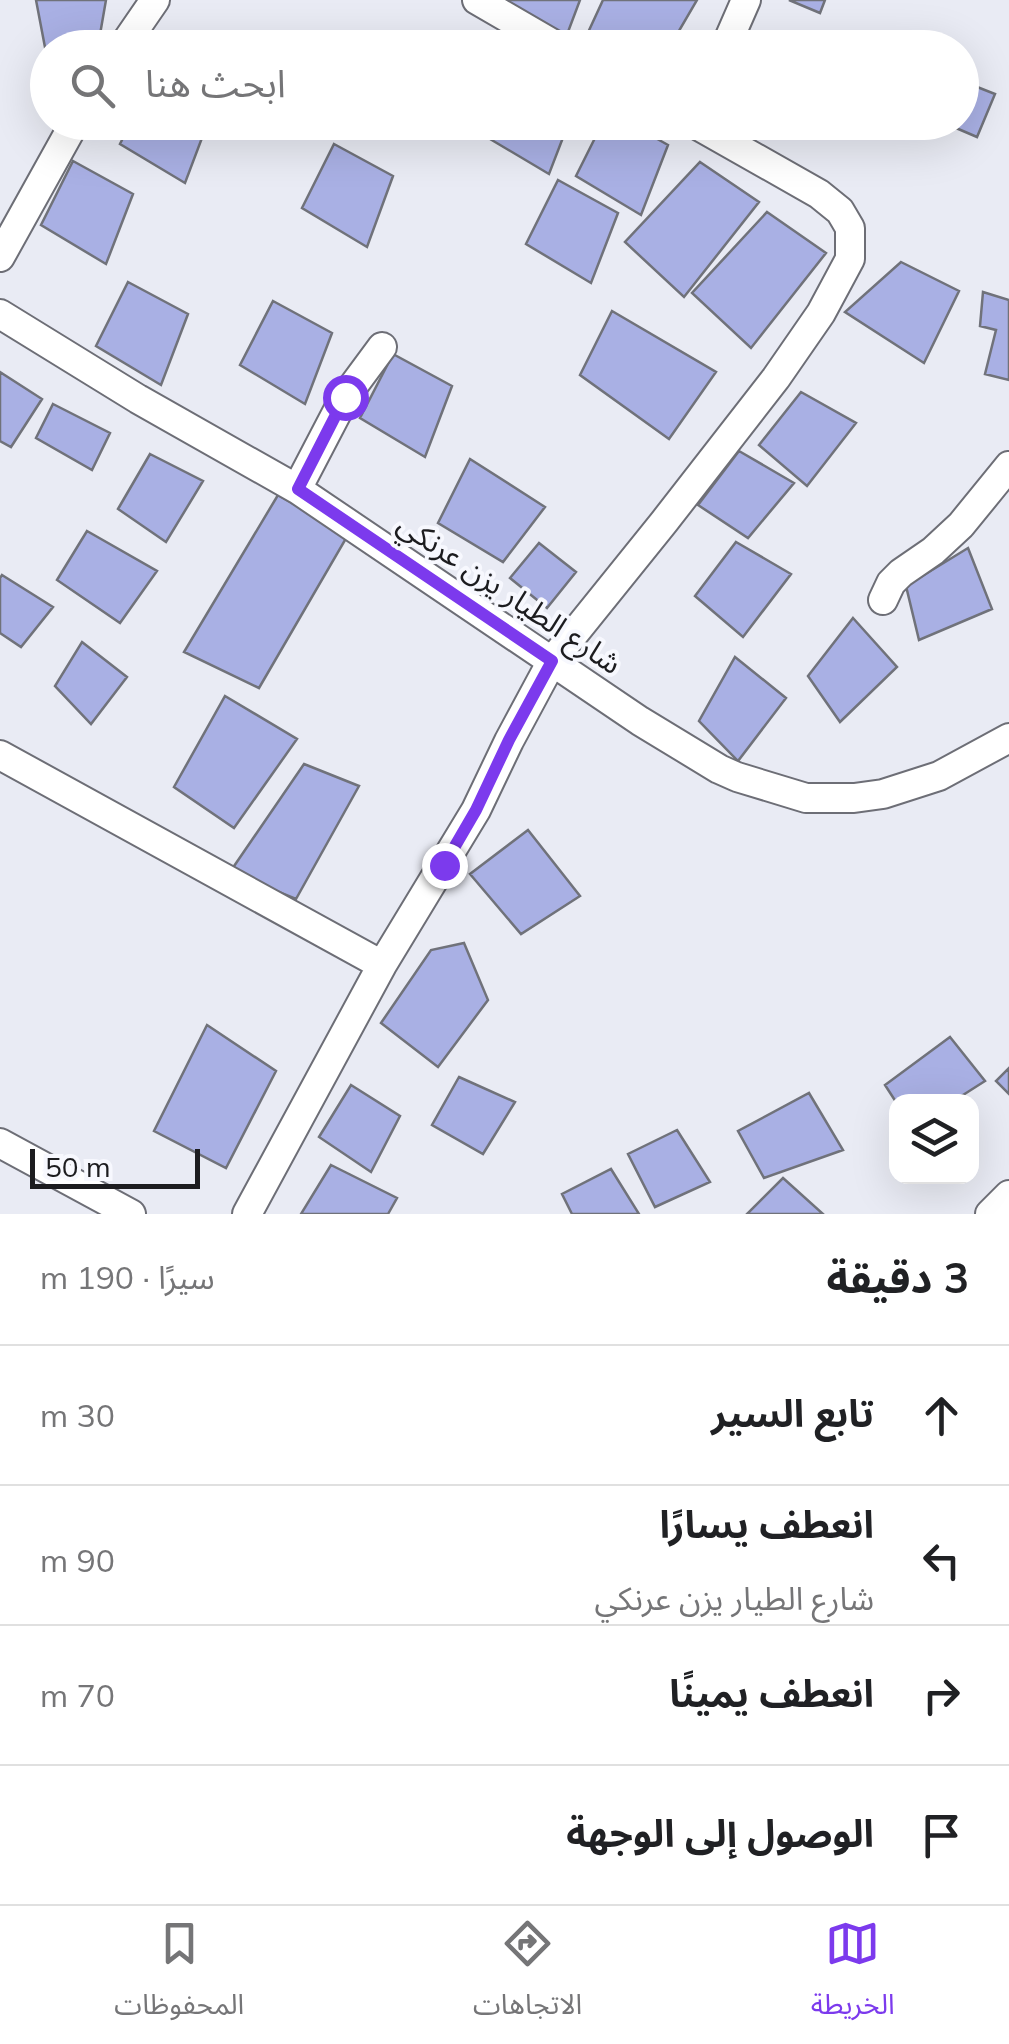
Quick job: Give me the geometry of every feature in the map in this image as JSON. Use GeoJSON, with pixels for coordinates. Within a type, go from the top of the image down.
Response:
{"type":"FeatureCollection","features":[{"type":"Feature","properties":{"kind":"street"},"geometry":{"type":"LineString","coordinates":[[134,30],[155,0]]}},
{"type":"Feature","properties":{"kind":"street"},"geometry":{"type":"LineString","coordinates":[[477,0],[529,30]]}},
{"type":"Feature","properties":{"kind":"street"},"geometry":{"type":"LineString","coordinates":[[733,30],[746,0]]}},
{"type":"Feature","properties":{"kind":"street"},"geometry":{"type":"LineString","coordinates":[[0,257],[66,140]]}},
{"type":"Feature","properties":{"kind":"street"},"geometry":{"type":"LineString","coordinates":[[247,1214],[382,966],[476,810],[552,661],[776,378],[821,313],[850,259],[850,228],[840,211],[819,194],[724,140]]}},
{"type":"Feature","properties":{"kind":"street","name":"شارع الطيار يزن عرنكي"},"geometry":{"type":"LineString","coordinates":[[0,314],[138,399],[298,489],[640,721],[737,777],[806,798],[882,794],[939,776],[1009,738]]}},
{"type":"Feature","properties":{"kind":"street"},"geometry":{"type":"LineString","coordinates":[[298,489],[345,397],[382,347]]}},
{"type":"Feature","properties":{"kind":"street"},"geometry":{"type":"LineString","coordinates":[[883,600],[891,583],[961,525],[1009,466]]}},
{"type":"Feature","properties":{"kind":"street"},"geometry":{"type":"LineString","coordinates":[[0,755],[382,966]]}},
{"type":"Feature","properties":{"kind":"street"},"geometry":{"type":"LineString","coordinates":[[0,1143],[131,1214]]}},
{"type":"Feature","properties":{"kind":"street"},"geometry":{"type":"LineString","coordinates":[[990,1214],[1009,1195]]}},
{"type":"Feature","properties":{"kind":"building"},"geometry":{"type":"Polygon","coordinates":[[[36,0],[106,0],[101,30],[42,30],[36,0]]]}},
{"type":"Feature","properties":{"kind":"building"},"geometry":{"type":"Polygon","coordinates":[[[500,0],[580,0],[569,30],[549,30],[500,0]]]}},
{"type":"Feature","properties":{"kind":"building"},"geometry":{"type":"Polygon","coordinates":[[[603,0],[697,0],[680,30],[589,30],[603,0]]]}},
{"type":"Feature","properties":{"kind":"building"},"geometry":{"type":"Polygon","coordinates":[[[789,0],[825,0],[820,13],[789,0]]]}},
{"type":"Feature","properties":{"kind":"building"},"geometry":{"type":"Polygon","coordinates":[[[979,88],[995,94],[979,132],[979,88]]]}},
{"type":"Feature","properties":{"kind":"building"},"geometry":{"type":"Polygon","coordinates":[[[122,140],[201,140],[185,183],[120,144],[122,140]]]}},
{"type":"Feature","properties":{"kind":"building"},"geometry":{"type":"Polygon","coordinates":[[[492,140],[562,140],[549,174],[492,140]]]}},
{"type":"Feature","properties":{"kind":"building"},"geometry":{"type":"Polygon","coordinates":[[[594,140],[659,140],[668,145],[641,215],[576,176],[594,140]]]}},
{"type":"Feature","properties":{"kind":"building"},"geometry":{"type":"Polygon","coordinates":[[[334,144],[393,176],[367,247],[302,208],[334,144]]]}},
{"type":"Feature","properties":{"kind":"building"},"geometry":{"type":"Polygon","coordinates":[[[73,161],[133,194],[106,264],[41,225],[73,161]]]}},
{"type":"Feature","properties":{"kind":"building"},"geometry":{"type":"Polygon","coordinates":[[[700,162],[759,202],[684,297],[625,242],[700,162]]]}},
{"type":"Feature","properties":{"kind":"building"},"geometry":{"type":"Polygon","coordinates":[[[558,180],[618,213],[591,283],[526,244],[558,180]]]}},
{"type":"Feature","properties":{"kind":"building"},"geometry":{"type":"Polygon","coordinates":[[[767,212],[826,253],[751,348],[692,293],[767,212]]]}},
{"type":"Feature","properties":{"kind":"building"},"geometry":{"type":"Polygon","coordinates":[[[901,262],[959,291],[924,363],[845,312],[901,262]]]}},
{"type":"Feature","properties":{"kind":"building"},"geometry":{"type":"Polygon","coordinates":[[[128,282],[188,314],[161,385],[96,346],[128,282]]]}},
{"type":"Feature","properties":{"kind":"building"},"geometry":{"type":"Polygon","coordinates":[[[983,292],[1009,300],[1009,380],[985,374],[996,330],[980,326],[983,292]]]}},
{"type":"Feature","properties":{"kind":"building"},"geometry":{"type":"Polygon","coordinates":[[[273,301],[332,333],[305,404],[240,365],[273,301]]]}},
{"type":"Feature","properties":{"kind":"building"},"geometry":{"type":"Polygon","coordinates":[[[612,311],[716,372],[669,439],[580,375],[612,311]]]}},
{"type":"Feature","properties":{"kind":"building"},"geometry":{"type":"Polygon","coordinates":[[[393,354],[452,386],[425,457],[360,418],[393,354]]]}},
{"type":"Feature","properties":{"kind":"building"},"geometry":{"type":"Polygon","coordinates":[[[0,372],[42,399],[11,447],[0,441],[0,372]]]}},
{"type":"Feature","properties":{"kind":"building"},"geometry":{"type":"Polygon","coordinates":[[[801,392],[856,423],[807,486],[759,445],[801,392]]]}},
{"type":"Feature","properties":{"kind":"building"},"geometry":{"type":"Polygon","coordinates":[[[53,404],[110,433],[92,470],[36,438],[53,404]]]}},
{"type":"Feature","properties":{"kind":"building"},"geometry":{"type":"Polygon","coordinates":[[[739,451],[794,483],[748,538],[698,505],[739,451]]]}},
{"type":"Feature","properties":{"kind":"building"},"geometry":{"type":"Polygon","coordinates":[[[150,454],[203,481],[166,542],[118,509],[150,454]]]}},
{"type":"Feature","properties":{"kind":"building"},"geometry":{"type":"Polygon","coordinates":[[[470,459],[545,507],[503,562],[438,523],[470,459]]]}},
{"type":"Feature","properties":{"kind":"building"},"geometry":{"type":"Polygon","coordinates":[[[278,495],[348,535],[259,688],[184,652],[278,495]]]}},
{"type":"Feature","properties":{"kind":"building"},"geometry":{"type":"Polygon","coordinates":[[[87,531],[157,571],[120,623],[57,580],[87,531]]]}},
{"type":"Feature","properties":{"kind":"building"},"geometry":{"type":"Polygon","coordinates":[[[736,542],[791,574],[743,637],[695,596],[736,542]]]}},
{"type":"Feature","properties":{"kind":"building"},"geometry":{"type":"Polygon","coordinates":[[[539,543],[576,572],[547,608],[510,578],[539,543]]]}},
{"type":"Feature","properties":{"kind":"building"},"geometry":{"type":"Polygon","coordinates":[[[968,548],[992,609],[919,640],[906,586],[968,548]]]}},
{"type":"Feature","properties":{"kind":"building"},"geometry":{"type":"Polygon","coordinates":[[[2,575],[53,607],[21,647],[0,633],[2,575]]]}},
{"type":"Feature","properties":{"kind":"building"},"geometry":{"type":"Polygon","coordinates":[[[853,618],[897,667],[840,722],[808,676],[853,618]]]}},
{"type":"Feature","properties":{"kind":"building"},"geometry":{"type":"Polygon","coordinates":[[[82,642],[127,677],[91,724],[55,686],[82,642]]]}},
{"type":"Feature","properties":{"kind":"building"},"geometry":{"type":"Polygon","coordinates":[[[735,657],[786,698],[738,761],[699,721],[735,657]]]}},
{"type":"Feature","properties":{"kind":"building"},"geometry":{"type":"Polygon","coordinates":[[[225,696],[297,739],[234,828],[174,787],[225,696]]]}},
{"type":"Feature","properties":{"kind":"building"},"geometry":{"type":"Polygon","coordinates":[[[304,764],[359,786],[296,899],[230,872],[304,764]]]}},
{"type":"Feature","properties":{"kind":"building"},"geometry":{"type":"Polygon","coordinates":[[[528,830],[580,896],[521,934],[470,874],[528,830]]]}},
{"type":"Feature","properties":{"kind":"building"},"geometry":{"type":"Polygon","coordinates":[[[464,943],[488,1000],[438,1067],[381,1023],[431,950],[464,943]]]}},
{"type":"Feature","properties":{"kind":"building"},"geometry":{"type":"Polygon","coordinates":[[[207,1025],[276,1071],[226,1168],[154,1131],[207,1025]]]}},
{"type":"Feature","properties":{"kind":"building"},"geometry":{"type":"Polygon","coordinates":[[[950,1037],[985,1081],[965,1094],[891,1094],[885,1085],[950,1037]]]}},
{"type":"Feature","properties":{"kind":"building"},"geometry":{"type":"Polygon","coordinates":[[[1009,1068],[1009,1094],[996,1081],[1009,1068]]]}},
{"type":"Feature","properties":{"kind":"building"},"geometry":{"type":"Polygon","coordinates":[[[459,1077],[515,1102],[483,1154],[432,1125],[459,1077]]]}},
{"type":"Feature","properties":{"kind":"building"},"geometry":{"type":"Polygon","coordinates":[[[351,1085],[400,1116],[371,1172],[319,1137],[351,1085]]]}},
{"type":"Feature","properties":{"kind":"building"},"geometry":{"type":"Polygon","coordinates":[[[809,1093],[843,1150],[764,1178],[738,1131],[809,1093]]]}},
{"type":"Feature","properties":{"kind":"building"},"geometry":{"type":"Polygon","coordinates":[[[677,1130],[710,1182],[655,1207],[628,1154],[677,1130]]]}},
{"type":"Feature","properties":{"kind":"building"},"geometry":{"type":"Polygon","coordinates":[[[331,1165],[397,1198],[388,1214],[301,1214],[331,1165]]]}},
{"type":"Feature","properties":{"kind":"building"},"geometry":{"type":"Polygon","coordinates":[[[611,1169],[639,1214],[572,1214],[562,1194],[611,1169]]]}},
{"type":"Feature","properties":{"kind":"building"},"geometry":{"type":"Polygon","coordinates":[[[783,1178],[823,1214],[747,1214],[783,1178]]]}},
{"type":"Feature","properties":{"kind":"route"},"geometry":{"type":"LineString","coordinates":[[345,397],[298,489],[552,661],[444,865]]}}]}
